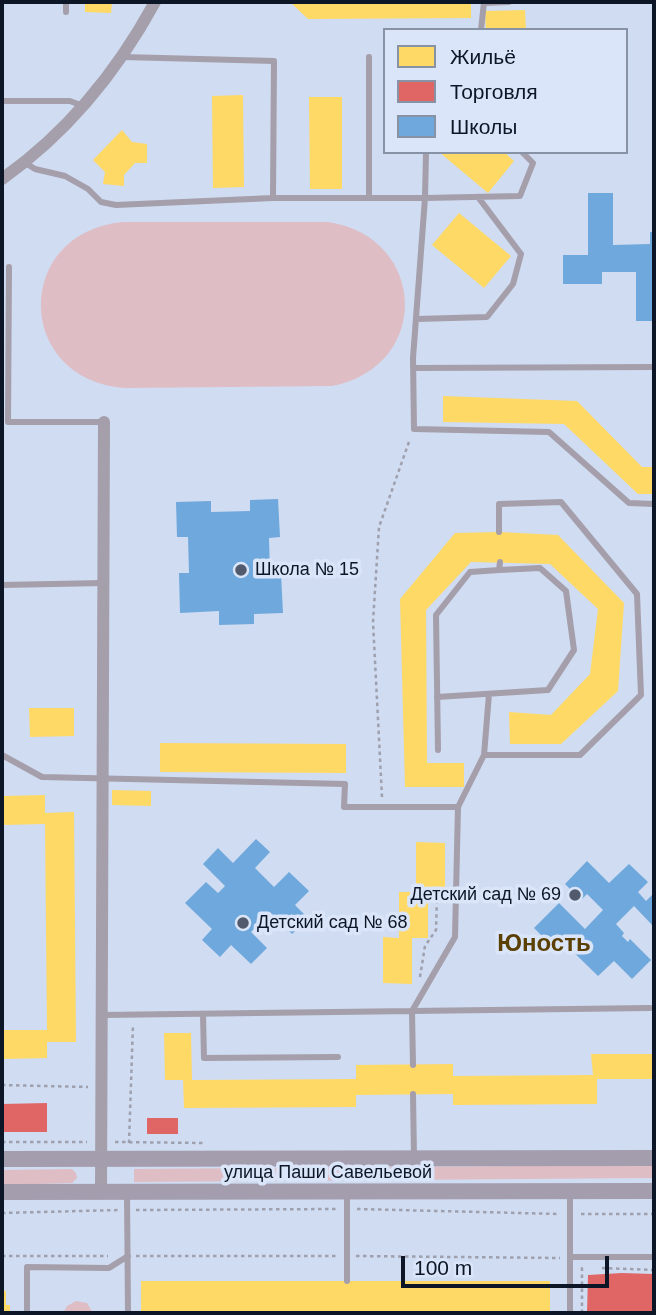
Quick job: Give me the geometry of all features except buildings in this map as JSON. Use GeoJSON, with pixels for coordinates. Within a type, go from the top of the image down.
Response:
{"type":"FeatureCollection","features":[{"type":"Feature","properties":{"kind":"main road","name":"улица Паши Савельевой"},"geometry":{"type":"LineString","coordinates":[[2,1159],[654,1158]]}},
{"type":"Feature","properties":{"kind":"main road","name":"улица Паши Савельевой"},"geometry":{"type":"LineString","coordinates":[[2,1192],[654,1191]]}},
{"type":"Feature","properties":{"kind":"street"},"geometry":{"type":"LineString","coordinates":[[2,179],[55,136],[83,107],[122,57],[155,2]]}},
{"type":"Feature","properties":{"kind":"street"},"geometry":{"type":"LineString","coordinates":[[101,1192],[104,422]]}},
{"type":"Feature","properties":{"kind":"lane"},"geometry":{"type":"LineString","coordinates":[[66,2],[66,12]]}},
{"type":"Feature","properties":{"kind":"lane"},"geometry":{"type":"LineString","coordinates":[[481,28],[484,2],[509,2]]}},
{"type":"Feature","properties":{"kind":"lane"},"geometry":{"type":"LineString","coordinates":[[122,57],[274,61],[274,198]]}},
{"type":"Feature","properties":{"kind":"lane"},"geometry":{"type":"LineString","coordinates":[[369,57],[369,198]]}},
{"type":"Feature","properties":{"kind":"lane"},"geometry":{"type":"LineString","coordinates":[[2,101],[70,102],[83,107]]}},
{"type":"Feature","properties":{"kind":"lane"},"geometry":{"type":"LineString","coordinates":[[426,154],[413,368],[414,429],[549,432],[629,503],[654,504]]}},
{"type":"Feature","properties":{"kind":"lane"},"geometry":{"type":"LineString","coordinates":[[24,162],[35,169],[65,176],[88,188],[101,202],[116,205],[274,198],[520,197],[533,163],[524,154]]}},
{"type":"Feature","properties":{"kind":"lane"},"geometry":{"type":"LineString","coordinates":[[417,319],[487,317],[513,284],[521,254],[478,197]]}},
{"type":"Feature","properties":{"kind":"lane"},"geometry":{"type":"LineString","coordinates":[[9,267],[8,422],[104,422]]}},
{"type":"Feature","properties":{"kind":"lane"},"geometry":{"type":"LineString","coordinates":[[413,368],[654,366]]}},
{"type":"Feature","properties":{"kind":"lane"},"geometry":{"type":"LineString","coordinates":[[484,755],[580,755],[641,695],[637,594],[561,502],[499,504],[499,532]]}},
{"type":"Feature","properties":{"kind":"lane"},"geometry":{"type":"LineString","coordinates":[[437,696],[548,690],[575,650],[566,591],[540,568],[499,566],[470,572],[436,615],[437,696],[438,750]]}},
{"type":"Feature","properties":{"kind":"lane"},"geometry":{"type":"LineString","coordinates":[[2,585],[104,583]]}},
{"type":"Feature","properties":{"kind":"lane"},"geometry":{"type":"LineString","coordinates":[[413,1065],[412,1011],[455,937],[458,807],[484,755],[489,694]]}},
{"type":"Feature","properties":{"kind":"lane"},"geometry":{"type":"LineString","coordinates":[[2,755],[42,777],[345,784],[344,807],[458,807]]}},
{"type":"Feature","properties":{"kind":"lane"},"geometry":{"type":"LineString","coordinates":[[102,1015],[650,1008]]}},
{"type":"Feature","properties":{"kind":"lane"},"geometry":{"type":"LineString","coordinates":[[203,1014],[204,1058],[338,1057]]}},
{"type":"Feature","properties":{"kind":"lane"},"geometry":{"type":"LineString","coordinates":[[413,1094],[414,1159]]}},
{"type":"Feature","properties":{"kind":"lane"},"geometry":{"type":"LineString","coordinates":[[570,1191],[570,1313]]}},
{"type":"Feature","properties":{"kind":"lane"},"geometry":{"type":"LineString","coordinates":[[127,1192],[128,1313]]}},
{"type":"Feature","properties":{"kind":"lane"},"geometry":{"type":"LineString","coordinates":[[347,1192],[347,1281]]}},
{"type":"Feature","properties":{"kind":"lane"},"geometry":{"type":"LineString","coordinates":[[27,1313],[27,1267],[109,1268],[128,1256]]}},
{"type":"Feature","properties":{"kind":"lane"},"geometry":{"type":"LineString","coordinates":[[570,1257],[654,1257]]}},
{"type":"Feature","properties":{"kind":"path"},"geometry":{"type":"LineString","coordinates":[[383,808],[373,622],[379,527],[414,429]]}},
{"type":"Feature","properties":{"kind":"path"},"geometry":{"type":"LineString","coordinates":[[419,983],[425,946],[436,930],[437,897],[450,889]]}},
{"type":"Feature","properties":{"kind":"path"},"geometry":{"type":"LineString","coordinates":[[2,1086],[102,1087]]}},
{"type":"Feature","properties":{"kind":"path"},"geometry":{"type":"LineString","coordinates":[[2,1213],[347,1209],[654,1214]]}},
{"type":"Feature","properties":{"kind":"path"},"geometry":{"type":"LineString","coordinates":[[2,1256],[128,1256]]}},
{"type":"Feature","properties":{"kind":"path"},"geometry":{"type":"LineString","coordinates":[[582,1313],[582,1268],[654,1270]]}},
{"type":"Feature","properties":{"kind":"shaded area"},"geometry":{"type":"Polygon","coordinates":[[[123,222],[328,222],[361,233],[385,251],[400,275],[405,302],[401,330],[388,354],[365,374],[332,386],[124,388],[88,379],[62,360],[46,334],[41,305],[46,277],[61,251],[87,232],[123,222]]]}},
{"type":"Feature","properties":{"kind":"shaded area"},"geometry":{"type":"Polygon","coordinates":[[[654,1165],[654,1178],[134,1182],[134,1169],[654,1165]]]}},
{"type":"Feature","properties":{"kind":"shaded area"},"geometry":{"type":"Polygon","coordinates":[[[72,1169],[77,1178],[72,1183],[2,1185],[2,1170],[72,1169]]]}},
{"type":"Feature","properties":{"kind":"shaded area"},"geometry":{"type":"Polygon","coordinates":[[[76,1301],[87,1303],[93,1313],[63,1313],[67,1306],[76,1301]]]}},
{"type":"Feature","properties":{"kind":"place","name":"Школа № 15"},"geometry":{"type":"Point","coordinates":[241,570]}},
{"type":"Feature","properties":{"kind":"place","name":"Детский сад № 69"},"geometry":{"type":"Point","coordinates":[575,895]}},
{"type":"Feature","properties":{"kind":"place","name":"Детский сад № 68"},"geometry":{"type":"Point","coordinates":[243,923]}},
{"type":"Feature","properties":{"kind":"district","name":"Юность"},"geometry":{"type":"Point","coordinates":[544,944]}}]}
